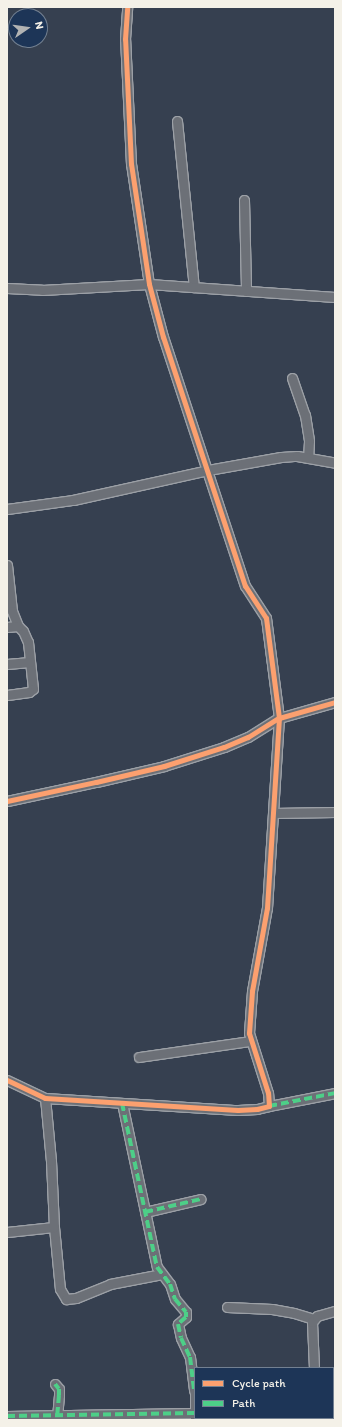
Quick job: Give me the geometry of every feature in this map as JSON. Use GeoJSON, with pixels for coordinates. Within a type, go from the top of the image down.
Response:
{"type":"FeatureCollection","features":[{"type":"Feature","properties":{"kind":"street"},"geometry":{"type":"LineString","coordinates":[[127,7],[125,39],[131,164],[149,284],[163,337],[245,586],[266,618],[279,718],[267,908],[252,991],[249,1033],[250,1041],[268,1093],[269,1106]]}},
{"type":"Feature","properties":{"kind":"street"},"geometry":{"type":"LineString","coordinates":[[177,121],[194,288]]}},
{"type":"Feature","properties":{"kind":"street"},"geometry":{"type":"LineString","coordinates":[[244,200],[246,291]]}},
{"type":"Feature","properties":{"kind":"street"},"geometry":{"type":"LineString","coordinates":[[7,288],[42,290],[149,284],[335,297]]}},
{"type":"Feature","properties":{"kind":"street"},"geometry":{"type":"LineString","coordinates":[[292,378],[306,422],[309,441],[308,458]]}},
{"type":"Feature","properties":{"kind":"street"},"geometry":{"type":"LineString","coordinates":[[7,509],[73,500],[208,470],[281,457],[297,456],[335,463]]}},
{"type":"Feature","properties":{"kind":"street"},"geometry":{"type":"LineString","coordinates":[[7,565],[10,611],[26,637],[32,690],[7,695]]}},
{"type":"Feature","properties":{"kind":"street"},"geometry":{"type":"LineString","coordinates":[[7,627],[18,626]]}},
{"type":"Feature","properties":{"kind":"street"},"geometry":{"type":"LineString","coordinates":[[7,664],[30,662]]}},
{"type":"Feature","properties":{"kind":"street"},"geometry":{"type":"LineString","coordinates":[[7,801],[164,766],[236,742],[279,718],[335,702]]}},
{"type":"Feature","properties":{"kind":"street"},"geometry":{"type":"LineString","coordinates":[[273,813],[335,812]]}},
{"type":"Feature","properties":{"kind":"street"},"geometry":{"type":"LineString","coordinates":[[139,1057],[250,1041]]}},
{"type":"Feature","properties":{"kind":"street"},"geometry":{"type":"LineString","coordinates":[[7,1080],[45,1098],[111,1101],[199,1108],[220,1107],[238,1110],[257,1109],[335,1093]]}},
{"type":"Feature","properties":{"kind":"street"},"geometry":{"type":"LineString","coordinates":[[45,1098],[51,1161],[58,1282],[62,1296],[66,1299],[76,1298],[102,1286],[163,1275]]}},
{"type":"Feature","properties":{"kind":"street"},"geometry":{"type":"LineString","coordinates":[[122,1103],[157,1268],[170,1284],[175,1299],[186,1315],[185,1319],[178,1324],[181,1338],[188,1351],[194,1384]]}},
{"type":"Feature","properties":{"kind":"street"},"geometry":{"type":"LineString","coordinates":[[145,1212],[201,1199]]}},
{"type":"Feature","properties":{"kind":"street"},"geometry":{"type":"LineString","coordinates":[[7,1232],[54,1227]]}},
{"type":"Feature","properties":{"kind":"street"},"geometry":{"type":"LineString","coordinates":[[227,1307],[272,1309],[294,1312],[314,1319]]}},
{"type":"Feature","properties":{"kind":"street"},"geometry":{"type":"LineString","coordinates":[[314,1367],[312,1322],[322,1313],[335,1311]]}},
{"type":"Feature","properties":{"kind":"street"},"geometry":{"type":"LineString","coordinates":[[55,1384],[59,1389],[57,1418]]}},
{"type":"Feature","properties":{"kind":"street"},"geometry":{"type":"LineString","coordinates":[[7,1416],[57,1418],[194,1413]]}},
{"type":"Feature","properties":{"kind":"marked path"},"geometry":{"type":"LineString","coordinates":[[269,1106],[335,1093]]}},
{"type":"Feature","properties":{"kind":"marked path"},"geometry":{"type":"LineString","coordinates":[[122,1103],[157,1267],[170,1284],[175,1299],[186,1312],[186,1317],[178,1324],[181,1338],[190,1357],[194,1391]]}},
{"type":"Feature","properties":{"kind":"marked path"},"geometry":{"type":"LineString","coordinates":[[145,1212],[201,1199]]}},
{"type":"Feature","properties":{"kind":"marked path"},"geometry":{"type":"LineString","coordinates":[[55,1384],[59,1389],[57,1420]]}},
{"type":"Feature","properties":{"kind":"marked path"},"geometry":{"type":"LineString","coordinates":[[7,1416],[194,1413]]}},
{"type":"Feature","properties":{"kind":"cycle path"},"geometry":{"type":"LineString","coordinates":[[7,801],[164,766],[224,747],[248,737],[279,718],[266,618],[245,586],[163,337],[149,284],[131,164],[125,39],[127,7]]}},
{"type":"Feature","properties":{"kind":"cycle path"},"geometry":{"type":"LineString","coordinates":[[7,1080],[45,1098],[238,1110],[257,1109],[269,1106],[268,1093],[249,1033],[252,991],[267,908],[279,718],[335,702]]}}]}
